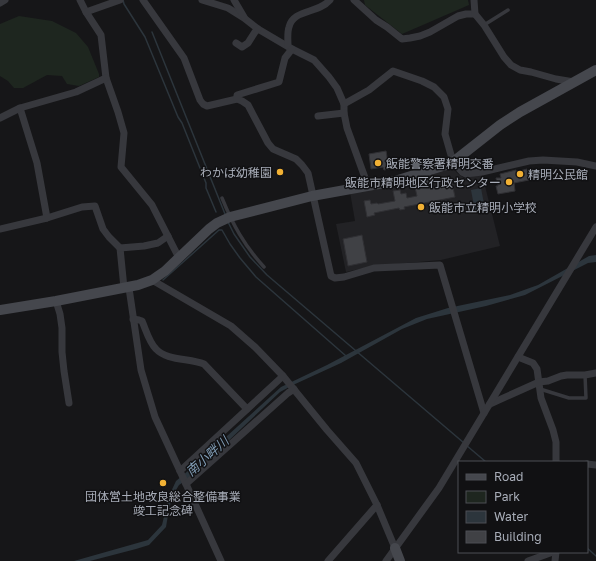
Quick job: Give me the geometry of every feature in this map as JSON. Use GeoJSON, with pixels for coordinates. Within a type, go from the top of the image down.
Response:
{"type":"FeatureCollection","features":[{"type":"Feature","properties":{"kind":"street"},"geometry":{"type":"LineString","coordinates":[[0,2],[5,0]]}},
{"type":"Feature","properties":{"kind":"street"},"geometry":{"type":"LineString","coordinates":[[80,0],[86,12],[102,35],[106,78],[124,133],[121,167],[152,205],[179,258]]}},
{"type":"Feature","properties":{"kind":"street"},"geometry":{"type":"LineString","coordinates":[[86,12],[120,0]]}},
{"type":"Feature","properties":{"kind":"street"},"geometry":{"type":"LineString","coordinates":[[143,0],[184,58],[200,100],[203,104],[207,106],[237,99],[242,101],[248,105],[268,143],[274,148],[296,159],[302,165],[308,174],[331,276],[335,278],[344,277],[374,268],[440,265],[484,413]]}},
{"type":"Feature","properties":{"kind":"street"},"geometry":{"type":"LineString","coordinates":[[202,0],[228,8],[258,29],[314,60],[329,76],[337,88],[344,104],[347,128],[368,186]]}},
{"type":"Feature","properties":{"kind":"street"},"geometry":{"type":"LineString","coordinates":[[234,0],[244,18]]}},
{"type":"Feature","properties":{"kind":"street"},"geometry":{"type":"LineString","coordinates":[[237,99],[237,95],[279,82],[290,47],[289,27],[291,22],[297,15],[319,8],[330,0]]}},
{"type":"Feature","properties":{"kind":"street"},"geometry":{"type":"LineString","coordinates":[[354,0],[376,20],[402,38],[420,36],[458,16],[475,14]]}},
{"type":"Feature","properties":{"kind":"street"},"geometry":{"type":"LineString","coordinates":[[474,0],[475,14],[511,65],[520,70],[574,82]]}},
{"type":"Feature","properties":{"kind":"street"},"geometry":{"type":"LineString","coordinates":[[236,43],[242,47],[248,43],[258,29]]}},
{"type":"Feature","properties":{"kind":"street"},"geometry":{"type":"LineString","coordinates":[[0,310],[138,285],[152,280],[165,271],[209,229],[217,223],[230,217],[312,196],[404,178],[453,162],[520,112],[596,70]]}},
{"type":"Feature","properties":{"kind":"street"},"geometry":{"type":"LineString","coordinates":[[344,104],[369,90],[393,71],[422,81],[434,88],[444,97],[448,109],[445,134],[453,162],[462,172],[466,174],[482,172],[529,161],[543,160],[578,162],[596,166]]}},
{"type":"Feature","properties":{"kind":"street"},"geometry":{"type":"LineString","coordinates":[[0,118],[20,108],[76,92],[106,78]]}},
{"type":"Feature","properties":{"kind":"street"},"geometry":{"type":"LineString","coordinates":[[20,108],[37,163],[47,218]]}},
{"type":"Feature","properties":{"kind":"street"},"geometry":{"type":"LineString","coordinates":[[318,116],[344,113]]}},
{"type":"Feature","properties":{"kind":"street"},"geometry":{"type":"LineString","coordinates":[[0,229],[47,218],[82,207],[95,206],[103,229],[120,248],[141,370],[154,418],[221,561]]}},
{"type":"Feature","properties":{"kind":"street"},"geometry":{"type":"LineString","coordinates":[[386,561],[439,488],[568,276],[596,227]]}},
{"type":"Feature","properties":{"kind":"street"},"geometry":{"type":"LineString","coordinates":[[120,248],[158,243],[168,236]]}},
{"type":"Feature","properties":{"kind":"street"},"geometry":{"type":"LineString","coordinates":[[152,280],[231,326],[255,347],[284,378],[356,463],[377,505],[400,561]]}},
{"type":"Feature","properties":{"kind":"street"},"geometry":{"type":"LineString","coordinates":[[56,301],[62,328],[62,352],[69,403]]}},
{"type":"Feature","properties":{"kind":"street"},"geometry":{"type":"LineString","coordinates":[[133,319],[142,321],[156,350],[168,356],[204,364],[247,409]]}},
{"type":"Feature","properties":{"kind":"street"},"geometry":{"type":"LineString","coordinates":[[518,357],[533,363],[537,369],[541,398],[556,442],[556,461]]}},
{"type":"Feature","properties":{"kind":"street"},"geometry":{"type":"LineString","coordinates":[[490,404],[561,376],[596,373]]}},
{"type":"Feature","properties":{"kind":"street"},"geometry":{"type":"LineString","coordinates":[[180,472],[247,409],[284,378]]}},
{"type":"Feature","properties":{"kind":"street"},"geometry":{"type":"LineString","coordinates":[[186,484],[293,389]]}},
{"type":"Feature","properties":{"kind":"street"},"geometry":{"type":"LineString","coordinates":[[328,561],[377,505]]}},
{"type":"Feature","properties":{"kind":"street"},"geometry":{"type":"LineString","coordinates":[[528,561],[552,553]]}},
{"type":"Feature","properties":{"kind":"lane"},"geometry":{"type":"LineString","coordinates":[[484,25],[508,10]]}},
{"type":"Feature","properties":{"kind":"lane"},"geometry":{"type":"LineString","coordinates":[[222,198],[236,230],[264,267]]}},
{"type":"Feature","properties":{"kind":"lane"},"geometry":{"type":"LineString","coordinates":[[540,385],[569,398],[586,398],[585,375]]}},
{"type":"Feature","properties":{"kind":"shaded area","name":"飯能市立精明小学校"},"geometry":{"type":"Polygon","coordinates":[[[451,166],[464,178],[482,174],[500,246],[441,260],[373,266],[346,272],[336,224],[355,221],[350,192],[451,166]]]}},
{"type":"Feature","properties":{"kind":"green space"},"geometry":{"type":"Polygon","coordinates":[[[364,0],[468,0],[469,5],[402,34],[365,5],[364,0]]]}},
{"type":"Feature","properties":{"kind":"green space"},"geometry":{"type":"Polygon","coordinates":[[[19,16],[52,21],[76,33],[88,47],[99,77],[79,86],[67,84],[62,76],[47,75],[23,88],[14,88],[8,81],[0,76],[0,24],[19,16]]]}},
{"type":"Feature","properties":{"kind":"water"},"geometry":{"type":"Polygon","coordinates":[[[481,188],[485,209],[475,211],[471,190],[481,188]]]}},
{"type":"Feature","properties":{"kind":"water","name":"南小畔川"},"geometry":{"type":"Polygon","coordinates":[[[596,255],[596,262],[588,263],[525,295],[486,306],[427,319],[402,329],[341,363],[280,392],[188,479],[179,485],[173,495],[166,527],[149,545],[90,561],[74,561],[148,540],[162,525],[169,496],[176,481],[281,387],[327,365],[416,318],[448,308],[510,295],[538,285],[589,256],[596,255]]]}},
{"type":"Feature","properties":{"kind":"building"},"geometry":{"type":"Polygon","coordinates":[[[386,151],[389,169],[384,170],[383,167],[371,169],[369,154],[386,151]]]}},
{"type":"Feature","properties":{"kind":"building","name":"飯能市精明地区行政センター"},"geometry":{"type":"Polygon","coordinates":[[[527,169],[529,180],[514,183],[515,191],[498,194],[496,178],[501,178],[500,174],[527,169]]]}},
{"type":"Feature","properties":{"kind":"building"},"geometry":{"type":"Polygon","coordinates":[[[428,180],[430,188],[452,183],[455,197],[404,207],[405,209],[400,210],[399,208],[374,213],[375,215],[367,217],[364,201],[370,200],[371,204],[378,204],[395,201],[393,191],[400,190],[401,194],[406,193],[407,198],[417,196],[414,183],[428,180]]]}},
{"type":"Feature","properties":{"kind":"building"},"geometry":{"type":"Polygon","coordinates":[[[362,235],[367,262],[348,266],[343,239],[362,235]]]}},
{"type":"Feature","properties":{"kind":"waterway"},"geometry":{"type":"LineString","coordinates":[[123,0],[145,37],[178,117],[182,123],[216,212]]}},
{"type":"Feature","properties":{"kind":"waterway"},"geometry":{"type":"LineString","coordinates":[[152,32],[225,214]]}},
{"type":"Feature","properties":{"kind":"waterway"},"geometry":{"type":"LineString","coordinates":[[228,222],[234,234],[250,257],[267,275],[464,443]]}},
{"type":"Feature","properties":{"kind":"waterway"},"geometry":{"type":"LineString","coordinates":[[163,280],[219,230],[222,230],[240,258],[256,277],[346,356]]}},
{"type":"Feature","properties":{"kind":"waterway"},"geometry":{"type":"LineString","coordinates":[[466,445],[485,461]]}},
{"type":"Feature","properties":{"kind":"waterway"},"geometry":{"type":"LineString","coordinates":[[588,549],[596,556]]}},
{"type":"Feature","properties":{"kind":"place","name":"飯能警察署精明交番"},"geometry":{"type":"Point","coordinates":[378,163]}},
{"type":"Feature","properties":{"kind":"place","name":"わかば幼稚園"},"geometry":{"type":"Point","coordinates":[280,172]}},
{"type":"Feature","properties":{"kind":"place","name":"精明公民館"},"geometry":{"type":"Point","coordinates":[520,174]}},
{"type":"Feature","properties":{"kind":"place","name":"飯能市精明地区行政センター"},"geometry":{"type":"Point","coordinates":[509,182]}},
{"type":"Feature","properties":{"kind":"place","name":"飯能市立精明小学校"},"geometry":{"type":"Point","coordinates":[421,207]}},
{"type":"Feature","properties":{"kind":"place","name":"団体営土地改良総合整備事業 竣工記念碑"},"geometry":{"type":"Point","coordinates":[163,483]}}]}
